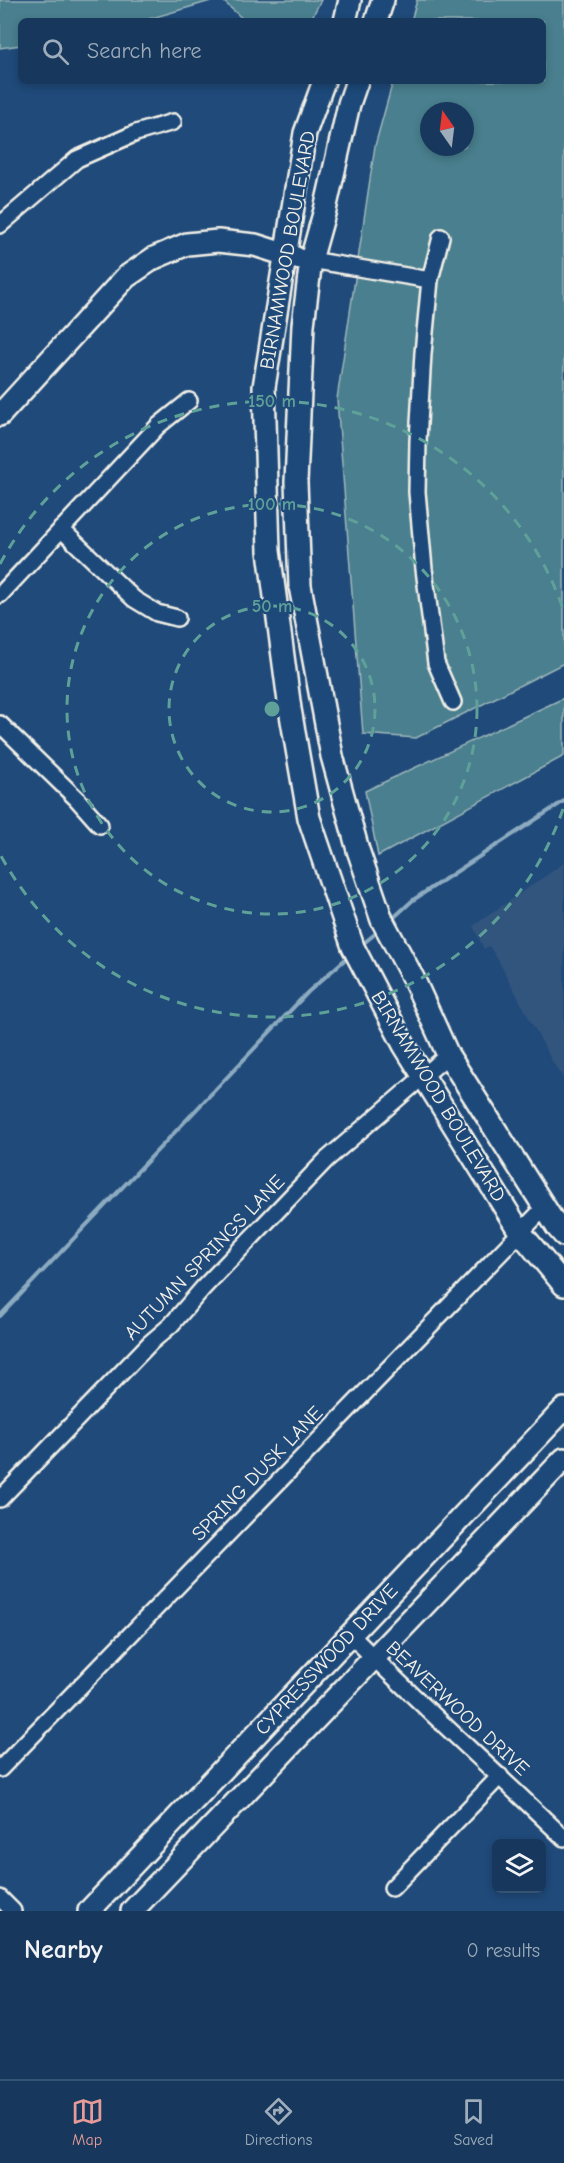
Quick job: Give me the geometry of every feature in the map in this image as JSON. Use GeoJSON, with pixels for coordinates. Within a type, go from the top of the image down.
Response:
{"type":"FeatureCollection","features":[{"type":"Feature","properties":{"kind":"street"},"geometry":{"type":"LineString","coordinates":[[346,18],[350,0]]}},
{"type":"Feature","properties":{"kind":"street"},"geometry":{"type":"LineString","coordinates":[[377,18],[383,0]]}},
{"type":"Feature","properties":{"kind":"street","name":"BIRNAMWOOD BOULEVARD"},"geometry":{"type":"LineString","coordinates":[[323,84],[305,133],[264,387],[269,551],[297,753],[309,818],[353,947],[404,1045],[520,1232],[564,1285]]}},
{"type":"Feature","properties":{"kind":"street","name":"BIRNAMWOOD BOULEVARD"},"geometry":{"type":"LineString","coordinates":[[356,84],[311,260],[303,325],[296,482],[300,586],[332,756],[358,850],[382,920],[414,980],[448,1055],[564,1235]]}},
{"type":"Feature","properties":{"kind":"street"},"geometry":{"type":"LineString","coordinates":[[1,221],[77,159],[136,134],[173,122]]}},
{"type":"Feature","properties":{"kind":"street"},"geometry":{"type":"LineString","coordinates":[[441,237],[430,280],[419,408],[417,492],[436,663],[453,702]]}},
{"type":"Feature","properties":{"kind":"street"},"geometry":{"type":"LineString","coordinates":[[0,416],[126,277],[154,258],[187,244],[218,241],[255,245],[284,255],[430,280]]}},
{"type":"Feature","properties":{"kind":"street"},"geometry":{"type":"LineString","coordinates":[[0,595],[158,426],[189,401]]}},
{"type":"Feature","properties":{"kind":"street"},"geometry":{"type":"LineString","coordinates":[[61,529],[134,599],[157,613],[177,618]]}},
{"type":"Feature","properties":{"kind":"street"},"geometry":{"type":"LineString","coordinates":[[0,724],[77,799],[100,825]]}},
{"type":"Feature","properties":{"kind":"street","name":"AUTUMN SPRINGS LANE"},"geometry":{"type":"LineString","coordinates":[[0,1499],[150,1343],[171,1325],[203,1288],[326,1160],[448,1055]]}},
{"type":"Feature","properties":{"kind":"street","name":"SPRING DUSK LANE"},"geometry":{"type":"LineString","coordinates":[[0,1768],[545,1207]]}},
{"type":"Feature","properties":{"kind":"street","name":"CYPRESSWOOD DRIVE"},"geometry":{"type":"LineString","coordinates":[[89,1911],[564,1409]]}},
{"type":"Feature","properties":{"kind":"street","name":"CYPRESSWOOD DRIVE"},"geometry":{"type":"LineString","coordinates":[[132,1911],[564,1459]]}},
{"type":"Feature","properties":{"kind":"street","name":"BEAVERWOOD DRIVE"},"geometry":{"type":"LineString","coordinates":[[350,1634],[387,1673],[564,1838]]}},
{"type":"Feature","properties":{"kind":"street"},"geometry":{"type":"LineString","coordinates":[[392,1888],[500,1776]]}},
{"type":"Feature","properties":{"kind":"street"},"geometry":{"type":"LineString","coordinates":[[0,1898],[13,1911]]}},
{"type":"Feature","properties":{"kind":"shaded area"},"geometry":{"type":"Polygon","coordinates":[[[0,0],[214,0],[152,18],[18,18],[18,45],[0,48],[0,0]]]}},
{"type":"Feature","properties":{"kind":"shaded area"},"geometry":{"type":"Polygon","coordinates":[[[222,0],[321,0],[312,18],[242,18],[222,0]]]}},
{"type":"Feature","properties":{"kind":"shaded area"},"geometry":{"type":"Polygon","coordinates":[[[417,0],[564,0],[564,663],[416,738],[363,734],[337,399],[375,146],[392,84],[546,84],[546,18],[412,18],[417,0]]]}},
{"type":"Feature","properties":{"kind":"shaded area"},"geometry":{"type":"Polygon","coordinates":[[[564,698],[564,756],[378,856],[365,791],[564,698]]]}},
{"type":"Feature","properties":{"kind":"shaded area"},"geometry":{"type":"Polygon","coordinates":[[[564,863],[564,1079],[553,1063],[498,960],[489,946],[484,949],[473,926],[564,863]]]}},
{"type":"Feature","properties":{"kind":"waterway"},"geometry":{"type":"LineString","coordinates":[[390,921],[413,900],[564,801]]}},
{"type":"Feature","properties":{"kind":"waterway"},"geometry":{"type":"LineString","coordinates":[[360,946],[380,930]]}},
{"type":"Feature","properties":{"kind":"waterway"},"geometry":{"type":"LineString","coordinates":[[0,1316],[308,992],[350,955]]}}]}
